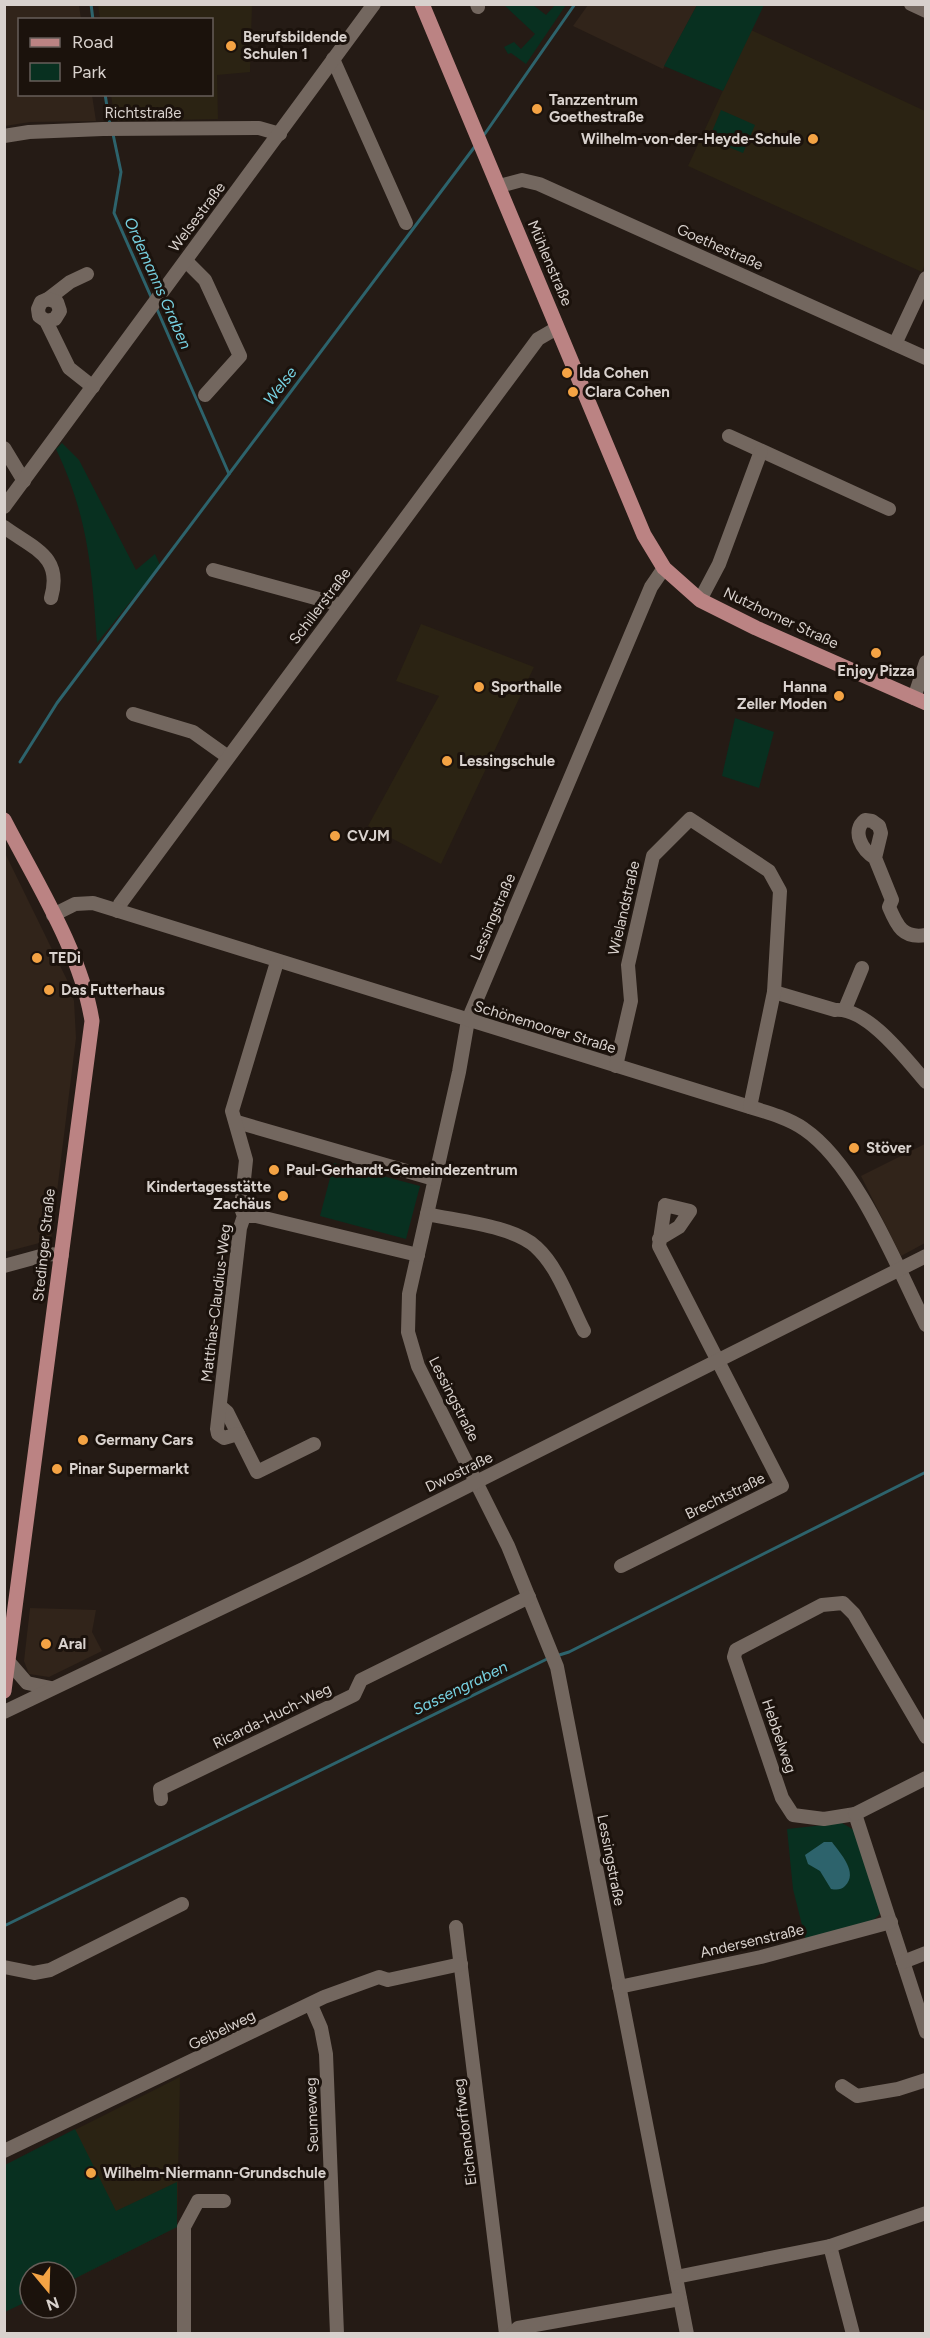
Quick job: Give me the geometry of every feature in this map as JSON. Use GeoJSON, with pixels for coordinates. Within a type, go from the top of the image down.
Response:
{"type":"FeatureCollection","features":[{"type":"Feature","properties":{"kind":"main road","name":"Mühlenstraße"},"geometry":{"type":"LineString","coordinates":[[422,4],[644,535]]}},
{"type":"Feature","properties":{"kind":"main road","name":"Nutzhorner Straße"},"geometry":{"type":"LineString","coordinates":[[644,535],[664,567],[700,600],[756,628],[920,701]]}},
{"type":"Feature","properties":{"kind":"main road","name":"Stedinger Straße"},"geometry":{"type":"LineString","coordinates":[[4,820],[53,915],[82,981],[92,1021],[4,1691]]}},
{"type":"Feature","properties":{"kind":"street","name":"Welsestraße"},"geometry":{"type":"LineString","coordinates":[[4,507],[374,4]]}},
{"type":"Feature","properties":{"kind":"street"},"geometry":{"type":"LineString","coordinates":[[911,4],[926,11]]}},
{"type":"Feature","properties":{"kind":"street"},"geometry":{"type":"LineString","coordinates":[[333,59],[406,223]]}},
{"type":"Feature","properties":{"kind":"street","name":"Richtstraße"},"geometry":{"type":"LineString","coordinates":[[4,136],[28,132],[259,128],[280,134]]}},
{"type":"Feature","properties":{"kind":"street","name":"Goethestraße"},"geometry":{"type":"LineString","coordinates":[[499,186],[514,181],[533,182],[926,358]]}},
{"type":"Feature","properties":{"kind":"street"},"geometry":{"type":"LineString","coordinates":[[186,261],[205,280],[240,356],[205,395]]}},
{"type":"Feature","properties":{"kind":"street"},"geometry":{"type":"LineString","coordinates":[[87,274],[70,282],[48,299],[57,302],[60,311],[55,319],[46,321],[69,368],[93,387]]}},
{"type":"Feature","properties":{"kind":"street"},"geometry":{"type":"LineString","coordinates":[[895,344],[926,278]]}},
{"type":"Feature","properties":{"kind":"street","name":"Schillerstraße"},"geometry":{"type":"LineString","coordinates":[[118,911],[120,904],[538,339],[558,328]]}},
{"type":"Feature","properties":{"kind":"street"},"geometry":{"type":"LineString","coordinates":[[729,436],[889,509]]}},
{"type":"Feature","properties":{"kind":"street"},"geometry":{"type":"LineString","coordinates":[[4,448],[24,481]]}},
{"type":"Feature","properties":{"kind":"street"},"geometry":{"type":"LineString","coordinates":[[700,600],[719,564],[761,451]]}},
{"type":"Feature","properties":{"kind":"street"},"geometry":{"type":"LineString","coordinates":[[4,527],[48,558],[55,571],[51,598]]}},
{"type":"Feature","properties":{"kind":"street","name":"Lessingstraße"},"geometry":{"type":"LineString","coordinates":[[664,567],[651,587],[468,1020],[459,1072],[409,1294],[408,1332],[418,1366],[478,1482],[557,1667],[687,2334]]}},
{"type":"Feature","properties":{"kind":"street"},"geometry":{"type":"LineString","coordinates":[[213,570],[341,605]]}},
{"type":"Feature","properties":{"kind":"street"},"geometry":{"type":"LineString","coordinates":[[920,701],[926,662]]}},
{"type":"Feature","properties":{"kind":"street"},"geometry":{"type":"LineString","coordinates":[[132,714],[193,732],[228,757]]}},
{"type":"Feature","properties":{"kind":"street","name":"Wielandstraße"},"geometry":{"type":"LineString","coordinates":[[616,1066],[631,1001],[628,965],[653,856],[690,819],[769,871],[775,879],[780,904],[774,992],[750,1107]]}},
{"type":"Feature","properties":{"kind":"street"},"geometry":{"type":"LineString","coordinates":[[875,858],[892,900],[889,907],[898,928],[906,934],[926,935]]}},
{"type":"Feature","properties":{"kind":"street","name":"Schönemoorer Straße"},"geometry":{"type":"LineString","coordinates":[[53,915],[84,903],[118,911],[750,1107],[804,1129],[831,1152],[852,1181],[926,1325]]}},
{"type":"Feature","properties":{"kind":"street","name":"Matthias-Claudius-Weg"},"geometry":{"type":"LineString","coordinates":[[277,962],[232,1111],[246,1160],[241,1208],[244,1216],[240,1228],[218,1434],[224,1438],[238,1434],[257,1472],[314,1444]]}},
{"type":"Feature","properties":{"kind":"street"},"geometry":{"type":"LineString","coordinates":[[845,1009],[862,968]]}},
{"type":"Feature","properties":{"kind":"street"},"geometry":{"type":"LineString","coordinates":[[774,992],[835,1010],[845,1009],[866,1021],[898,1050],[926,1082]]}},
{"type":"Feature","properties":{"kind":"street"},"geometry":{"type":"LineString","coordinates":[[237,1122],[434,1179]]}},
{"type":"Feature","properties":{"kind":"street"},"geometry":{"type":"LineString","coordinates":[[427,1214],[519,1235],[537,1247],[553,1268],[584,1331]]}},
{"type":"Feature","properties":{"kind":"street"},"geometry":{"type":"LineString","coordinates":[[244,1216],[256,1216],[418,1255]]}},
{"type":"Feature","properties":{"kind":"street"},"geometry":{"type":"LineString","coordinates":[[659,1239],[659,1246],[717,1360]]}},
{"type":"Feature","properties":{"kind":"street"},"geometry":{"type":"LineString","coordinates":[[4,1266],[48,1254],[62,1255]]}},
{"type":"Feature","properties":{"kind":"street","name":"Dwostraße"},"geometry":{"type":"LineString","coordinates":[[4,1712],[478,1482],[926,1256]]}},
{"type":"Feature","properties":{"kind":"street","name":"Brechtstraße"},"geometry":{"type":"LineString","coordinates":[[621,1566],[782,1486],[717,1360]]}},
{"type":"Feature","properties":{"kind":"street","name":"Ricarda-Huch-Weg"},"geometry":{"type":"LineString","coordinates":[[161,1799],[160,1789],[354,1695],[361,1680],[529,1597]]}},
{"type":"Feature","properties":{"kind":"street","name":"Hebbelweg"},"geometry":{"type":"LineString","coordinates":[[855,1814],[824,1819],[793,1815],[776,1779],[735,1657],[736,1650],[822,1605],[843,1603],[854,1614],[926,1737]]}},
{"type":"Feature","properties":{"kind":"street"},"geometry":{"type":"LineString","coordinates":[[8,1661],[27,1683],[53,1689]]}},
{"type":"Feature","properties":{"kind":"street"},"geometry":{"type":"LineString","coordinates":[[926,1778],[855,1814],[926,2031]]}},
{"type":"Feature","properties":{"kind":"street"},"geometry":{"type":"LineString","coordinates":[[4,1967],[34,1973],[50,1971],[182,1904]]}},
{"type":"Feature","properties":{"kind":"street","name":"Andersenstraße"},"geometry":{"type":"LineString","coordinates":[[620,1987],[761,1957],[891,1922]]}},
{"type":"Feature","properties":{"kind":"street","name":"Eichendorffweg"},"geometry":{"type":"LineString","coordinates":[[456,1927],[506,2334]]}},
{"type":"Feature","properties":{"kind":"street"},"geometry":{"type":"LineString","coordinates":[[903,1962],[926,1953]]}},
{"type":"Feature","properties":{"kind":"street","name":"Geibelweg"},"geometry":{"type":"LineString","coordinates":[[4,2151],[324,1997],[379,1977],[388,1980],[461,1964]]}},
{"type":"Feature","properties":{"kind":"street","name":"Seumeweg"},"geometry":{"type":"LineString","coordinates":[[311,2005],[321,2028],[326,2054],[337,2334]]}},
{"type":"Feature","properties":{"kind":"street"},"geometry":{"type":"LineString","coordinates":[[842,2086],[857,2096],[898,2089],[926,2080]]}},
{"type":"Feature","properties":{"kind":"street"},"geometry":{"type":"LineString","coordinates":[[184,2334],[184,2227],[198,2201],[224,2201]]}},
{"type":"Feature","properties":{"kind":"street"},"geometry":{"type":"LineString","coordinates":[[676,2277],[830,2246],[926,2213]]}},
{"type":"Feature","properties":{"kind":"street"},"geometry":{"type":"LineString","coordinates":[[830,2246],[853,2334]]}},
{"type":"Feature","properties":{"kind":"street"},"geometry":{"type":"LineString","coordinates":[[512,2334],[518,2328],[680,2298]]}},
{"type":"Feature","properties":{"kind":"shaded area"},"geometry":{"type":"Polygon","coordinates":[[[5,4],[79,5],[81,18],[18,18],[18,96],[92,96],[96,121],[30,122],[5,126],[5,4]]]}},
{"type":"Feature","properties":{"kind":"shaded area","name":"Berufsbildende Schulen 1"},"geometry":{"type":"Polygon","coordinates":[[[98,5],[252,5],[250,72],[217,75],[218,119],[115,121],[111,96],[213,96],[213,18],[100,18],[98,5]]]}},
{"type":"Feature","properties":{"kind":"shaded area"},"geometry":{"type":"Polygon","coordinates":[[[588,5],[697,5],[663,69],[573,26],[588,5]]]}},
{"type":"Feature","properties":{"kind":"shaded area","name":"Wilhelm-von-der-Heyde-Schule"},"geometry":{"type":"Polygon","coordinates":[[[751,30],[925,111],[925,264],[922,272],[688,166],[751,30]]]}},
{"type":"Feature","properties":{"kind":"shaded area","name":"Lessingschule"},"geometry":{"type":"Polygon","coordinates":[[[421,624],[534,667],[441,864],[368,826],[439,696],[396,681],[421,624]]]}},
{"type":"Feature","properties":{"kind":"shaded area"},"geometry":{"type":"Polygon","coordinates":[[[4,851],[68,982],[74,1001],[76,1038],[51,1240],[5,1252],[4,851]]]}},
{"type":"Feature","properties":{"kind":"shaded area"},"geometry":{"type":"Polygon","coordinates":[[[925,1144],[925,1243],[901,1256],[861,1176],[925,1144]]]}},
{"type":"Feature","properties":{"kind":"shaded area"},"geometry":{"type":"Polygon","coordinates":[[[30,1608],[96,1610],[92,1632],[102,1651],[49,1677],[29,1674],[24,1661],[30,1608]]]}},
{"type":"Feature","properties":{"kind":"shaded area","name":"Wilhelm-Niermann-Grundschule"},"geometry":{"type":"Polygon","coordinates":[[[180,2077],[177,2227],[78,2277],[78,2260],[67,2260],[5,2165],[180,2077]]]}},
{"type":"Feature","properties":{"kind":"green space"},"geometry":{"type":"Polygon","coordinates":[[[504,5],[533,5],[546,15],[555,5],[566,5],[526,64],[511,53],[508,54],[504,47],[514,42],[521,49],[535,34],[504,5]]]}},
{"type":"Feature","properties":{"kind":"green space"},"geometry":{"type":"Polygon","coordinates":[[[697,5],[764,5],[723,91],[664,66],[697,5]]]}},
{"type":"Feature","properties":{"kind":"green space"},"geometry":{"type":"Polygon","coordinates":[[[721,110],[755,125],[743,153],[709,139],[721,110]]]}},
{"type":"Feature","properties":{"kind":"green space"},"geometry":{"type":"Polygon","coordinates":[[[62,443],[79,460],[136,570],[155,554],[160,565],[97,643],[87,544],[75,497],[56,449],[62,443]]]}},
{"type":"Feature","properties":{"kind":"green space"},"geometry":{"type":"Polygon","coordinates":[[[735,718],[774,732],[759,788],[722,776],[735,718]]]}},
{"type":"Feature","properties":{"kind":"green space"},"geometry":{"type":"Polygon","coordinates":[[[334,1163],[420,1186],[406,1239],[320,1216],[334,1163]]]}},
{"type":"Feature","properties":{"kind":"green space"},"geometry":{"type":"Polygon","coordinates":[[[842,1823],[854,1830],[881,1912],[875,1919],[857,1929],[806,1941],[793,1889],[787,1829],[842,1823]]]}},
{"type":"Feature","properties":{"kind":"green space"},"geometry":{"type":"Polygon","coordinates":[[[75,2129],[116,2211],[177,2182],[177,2227],[78,2277],[78,2260],[18,2260],[18,2306],[5,2312],[5,2165],[75,2129]]]}},
{"type":"Feature","properties":{"kind":"water"},"geometry":{"type":"Polygon","coordinates":[[[824,1842],[832,1842],[849,1869],[849,1881],[837,1890],[831,1889],[820,1871],[808,1864],[805,1855],[824,1842]]]}},
{"type":"Feature","properties":{"kind":"waterway","name":"Ordemanns Graben"},"geometry":{"type":"LineString","coordinates":[[91,4],[93,18]]}},
{"type":"Feature","properties":{"kind":"waterway","name":"Welse"},"geometry":{"type":"LineString","coordinates":[[484,135],[575,4]]}},
{"type":"Feature","properties":{"kind":"waterway","name":"Ordemanns Graben"},"geometry":{"type":"LineString","coordinates":[[105,96],[110,125]]}},
{"type":"Feature","properties":{"kind":"waterway","name":"Ordemanns Graben"},"geometry":{"type":"LineString","coordinates":[[113,134],[121,172],[114,213],[152,299]]}},
{"type":"Feature","properties":{"kind":"waterway","name":"Welse"},"geometry":{"type":"LineString","coordinates":[[20,762],[57,703],[476,145]]}},
{"type":"Feature","properties":{"kind":"waterway","name":"Ordemanns Graben"},"geometry":{"type":"LineString","coordinates":[[156,307],[229,474]]}},
{"type":"Feature","properties":{"kind":"waterway","name":"Sassengraben"},"geometry":{"type":"LineString","coordinates":[[556,1656],[569,1652],[926,1472]]}},
{"type":"Feature","properties":{"kind":"waterway","name":"Sassengraben"},"geometry":{"type":"LineString","coordinates":[[4,1926],[549,1658]]}},
{"type":"Feature","properties":{"kind":"place","name":"Berufsbildende Schulen 1"},"geometry":{"type":"Point","coordinates":[231,46]}},
{"type":"Feature","properties":{"kind":"place","name":"Tanzzentrum Goethestraße"},"geometry":{"type":"Point","coordinates":[537,109]}},
{"type":"Feature","properties":{"kind":"place","name":"Wilhelm-von-der-Heyde-Schule"},"geometry":{"type":"Point","coordinates":[813,139]}},
{"type":"Feature","properties":{"kind":"place","name":"Ida Cohen"},"geometry":{"type":"Point","coordinates":[567,373]}},
{"type":"Feature","properties":{"kind":"place","name":"Clara Cohen"},"geometry":{"type":"Point","coordinates":[573,392]}},
{"type":"Feature","properties":{"kind":"place","name":"Enjoy Pizza"},"geometry":{"type":"Point","coordinates":[876,653]}},
{"type":"Feature","properties":{"kind":"place","name":"Sporthalle"},"geometry":{"type":"Point","coordinates":[479,687]}},
{"type":"Feature","properties":{"kind":"place","name":"Hanna Zeller Moden"},"geometry":{"type":"Point","coordinates":[839,696]}},
{"type":"Feature","properties":{"kind":"place","name":"Lessingschule"},"geometry":{"type":"Point","coordinates":[447,761]}},
{"type":"Feature","properties":{"kind":"place","name":"CVJM"},"geometry":{"type":"Point","coordinates":[335,836]}},
{"type":"Feature","properties":{"kind":"place","name":"TEDi"},"geometry":{"type":"Point","coordinates":[37,958]}},
{"type":"Feature","properties":{"kind":"place","name":"Das Futterhaus"},"geometry":{"type":"Point","coordinates":[49,990]}},
{"type":"Feature","properties":{"kind":"place","name":"Stöver"},"geometry":{"type":"Point","coordinates":[854,1148]}},
{"type":"Feature","properties":{"kind":"place","name":"Paul-Gerhardt-Gemeindezentrum"},"geometry":{"type":"Point","coordinates":[274,1170]}},
{"type":"Feature","properties":{"kind":"place","name":"Kindertagesstätte Zachäus"},"geometry":{"type":"Point","coordinates":[283,1196]}},
{"type":"Feature","properties":{"kind":"place","name":"Germany Cars"},"geometry":{"type":"Point","coordinates":[83,1440]}},
{"type":"Feature","properties":{"kind":"place","name":"Pinar Supermarkt"},"geometry":{"type":"Point","coordinates":[57,1469]}},
{"type":"Feature","properties":{"kind":"place","name":"Aral"},"geometry":{"type":"Point","coordinates":[46,1644]}},
{"type":"Feature","properties":{"kind":"place","name":"Wilhelm-Niermann-Grundschule"},"geometry":{"type":"Point","coordinates":[91,2173]}}]}
